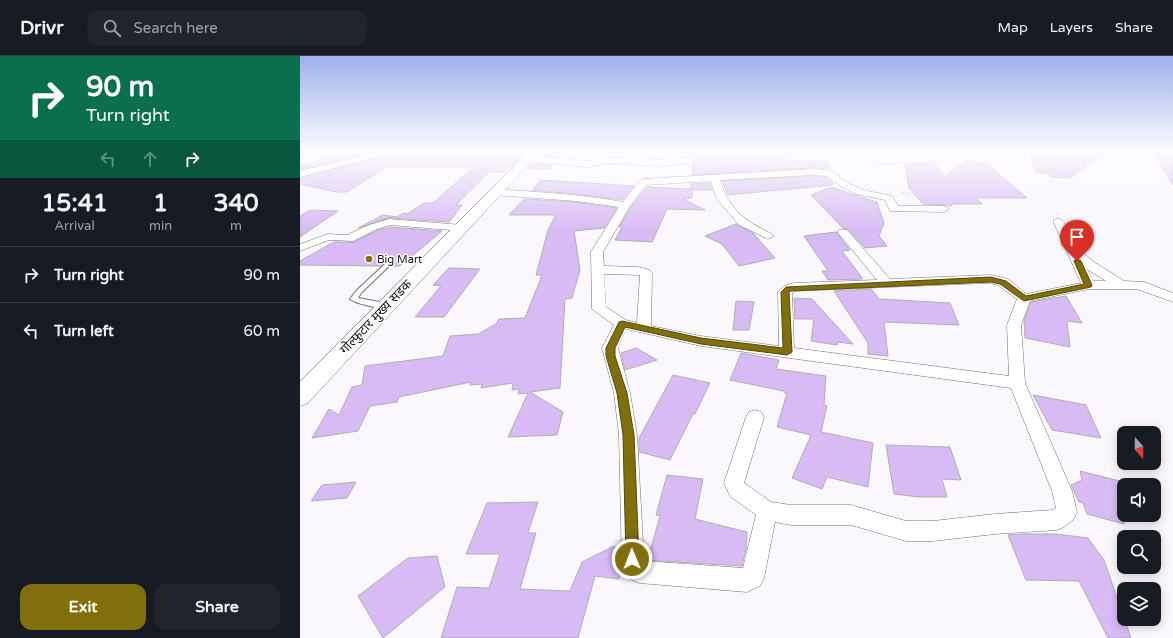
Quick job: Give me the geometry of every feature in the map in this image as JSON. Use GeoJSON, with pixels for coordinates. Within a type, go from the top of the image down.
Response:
{"type":"FeatureCollection","features":[{"type":"Feature","properties":{"kind":"main road","name":"गोल्फुटार मुख्य सडक"},"geometry":{"type":"LineString","coordinates":[[300,397],[508,178]]}},
{"type":"Feature","properties":{"kind":"street"},"geometry":{"type":"LineString","coordinates":[[712,178],[643,182],[624,205],[597,252],[599,309],[622,324],[701,341],[1017,383]]}},
{"type":"Feature","properties":{"kind":"street"},"geometry":{"type":"LineString","coordinates":[[715,178],[721,198],[743,223],[768,236]]}},
{"type":"Feature","properties":{"kind":"street"},"geometry":{"type":"LineString","coordinates":[[836,178],[845,185],[860,192],[889,198],[894,209],[944,209]]}},
{"type":"Feature","properties":{"kind":"street"},"geometry":{"type":"LineString","coordinates":[[494,192],[574,197],[624,205]]}},
{"type":"Feature","properties":{"kind":"street"},"geometry":{"type":"LineString","coordinates":[[1058,221],[1089,285]]}},
{"type":"Feature","properties":{"kind":"street"},"geometry":{"type":"LineString","coordinates":[[300,248],[328,237],[342,240],[353,238],[383,223],[389,222],[462,228]]}},
{"type":"Feature","properties":{"kind":"street"},"geometry":{"type":"LineString","coordinates":[[843,232],[887,284]]}},
{"type":"Feature","properties":{"kind":"street"},"geometry":{"type":"LineString","coordinates":[[1072,249],[1090,265],[1121,285]]}},
{"type":"Feature","properties":{"kind":"street"},"geometry":{"type":"LineString","coordinates":[[598,270],[638,271],[646,273],[644,329]]}},
{"type":"Feature","properties":{"kind":"street"},"geometry":{"type":"LineString","coordinates":[[787,352],[785,292],[789,288],[991,279],[1003,282],[1024,298],[1089,285],[1139,285],[1173,298]]}},
{"type":"Feature","properties":{"kind":"street"},"geometry":{"type":"LineString","coordinates":[[755,417],[734,483],[737,490],[767,511],[791,515],[851,516],[906,531],[934,531],[995,524],[1057,520],[1067,512],[1062,491],[1017,383],[1014,325],[1024,298]]}},
{"type":"Feature","properties":{"kind":"street"},"geometry":{"type":"LineString","coordinates":[[622,324],[610,348],[610,356],[622,393],[628,435],[633,566],[639,572],[747,580],[752,578],[767,511]]}},
{"type":"Feature","properties":{"kind":"lane"},"geometry":{"type":"LineString","coordinates":[[387,306],[354,299],[358,292],[388,264]]}},
{"type":"Feature","properties":{"kind":"building"},"geometry":{"type":"Polygon","coordinates":[[[300,178],[369,178],[347,192],[336,192],[300,184],[300,178]]]}},
{"type":"Feature","properties":{"kind":"building"},"geometry":{"type":"Polygon","coordinates":[[[461,178],[483,178],[456,205],[462,205],[449,222],[389,218],[358,228],[383,215],[397,217],[404,213],[407,214],[424,203],[433,203],[461,178]]]}},
{"type":"Feature","properties":{"kind":"building"},"geometry":{"type":"Polygon","coordinates":[[[773,178],[827,178],[833,185],[728,195],[722,181],[773,178]]]}},
{"type":"Feature","properties":{"kind":"building"},"geometry":{"type":"Polygon","coordinates":[[[907,178],[1004,178],[1027,198],[976,198],[982,204],[953,204],[951,206],[923,204],[909,188],[907,178]]]}},
{"type":"Feature","properties":{"kind":"building"},"geometry":{"type":"Polygon","coordinates":[[[1169,178],[1173,178],[1173,185],[1169,178]]]}},
{"type":"Feature","properties":{"kind":"building"},"geometry":{"type":"Polygon","coordinates":[[[541,180],[634,186],[622,200],[532,190],[541,180]]]}},
{"type":"Feature","properties":{"kind":"building"},"geometry":{"type":"Polygon","coordinates":[[[710,183],[712,190],[692,190],[692,198],[683,199],[705,210],[667,209],[652,242],[615,240],[622,227],[619,227],[631,207],[647,187],[691,189],[691,184],[710,183]]]}},
{"type":"Feature","properties":{"kind":"building"},"geometry":{"type":"Polygon","coordinates":[[[831,187],[877,202],[884,223],[879,236],[887,246],[865,248],[848,229],[843,228],[811,195],[831,187]]]}},
{"type":"Feature","properties":{"kind":"building"},"geometry":{"type":"Polygon","coordinates":[[[524,199],[576,202],[617,208],[604,228],[574,231],[580,270],[572,298],[565,299],[560,388],[530,392],[563,412],[557,435],[508,437],[528,393],[518,394],[519,389],[512,390],[513,383],[481,388],[482,384],[470,385],[471,382],[399,397],[397,402],[370,406],[358,431],[312,438],[329,409],[339,415],[352,387],[362,385],[365,366],[443,356],[450,336],[478,334],[496,324],[499,319],[525,318],[542,275],[536,275],[548,230],[556,215],[509,215],[524,199]]]}},
{"type":"Feature","properties":{"kind":"building"},"geometry":{"type":"Polygon","coordinates":[[[310,210],[338,211],[300,237],[300,216],[310,210]]]}},
{"type":"Feature","properties":{"kind":"building"},"geometry":{"type":"Polygon","coordinates":[[[736,224],[753,233],[775,258],[739,266],[722,244],[705,236],[736,224]]]}},
{"type":"Feature","properties":{"kind":"building"},"geometry":{"type":"Polygon","coordinates":[[[390,227],[442,231],[400,266],[391,266],[392,263],[389,261],[381,266],[300,265],[300,261],[334,242],[354,242],[378,230],[390,227]]]}},
{"type":"Feature","properties":{"kind":"building"},"geometry":{"type":"Polygon","coordinates":[[[836,232],[850,250],[842,251],[863,279],[828,280],[822,271],[828,271],[804,236],[836,232]]]}},
{"type":"Feature","properties":{"kind":"building"},"geometry":{"type":"Polygon","coordinates":[[[449,268],[480,269],[444,317],[415,317],[441,286],[433,285],[449,268]]]}},
{"type":"Feature","properties":{"kind":"building"},"geometry":{"type":"Polygon","coordinates":[[[871,289],[879,299],[950,303],[959,325],[884,322],[888,356],[868,354],[868,343],[834,291],[871,289]]]}},
{"type":"Feature","properties":{"kind":"building"},"geometry":{"type":"Polygon","coordinates":[[[1066,296],[1082,323],[1067,321],[1070,347],[1025,338],[1024,320],[1031,302],[1066,296]]]}},
{"type":"Feature","properties":{"kind":"building"},"geometry":{"type":"Polygon","coordinates":[[[794,298],[812,299],[853,344],[838,342],[837,345],[811,341],[814,319],[795,319],[794,298]]]}},
{"type":"Feature","properties":{"kind":"building"},"geometry":{"type":"Polygon","coordinates":[[[736,301],[754,302],[749,330],[733,330],[736,301]]]}},
{"type":"Feature","properties":{"kind":"building"},"geometry":{"type":"Polygon","coordinates":[[[636,348],[657,360],[625,370],[621,353],[636,348]]]}},
{"type":"Feature","properties":{"kind":"building"},"geometry":{"type":"Polygon","coordinates":[[[741,353],[779,360],[776,369],[826,376],[824,405],[827,406],[821,432],[873,443],[868,487],[827,477],[822,489],[792,478],[811,435],[777,427],[787,393],[784,393],[784,391],[730,380],[741,353]]]}},
{"type":"Feature","properties":{"kind":"building"},"geometry":{"type":"Polygon","coordinates":[[[673,375],[710,383],[670,460],[639,452],[639,438],[673,375]]]}},
{"type":"Feature","properties":{"kind":"building"},"geometry":{"type":"Polygon","coordinates":[[[1033,395],[1086,405],[1101,438],[1052,430],[1033,395]]]}},
{"type":"Feature","properties":{"kind":"building"},"geometry":{"type":"Polygon","coordinates":[[[886,445],[950,447],[961,480],[942,479],[947,497],[919,497],[894,494],[886,445]]]}},
{"type":"Feature","properties":{"kind":"building"},"geometry":{"type":"Polygon","coordinates":[[[1080,471],[1117,480],[1117,522],[1124,522],[1124,524],[1087,514],[1083,503],[1079,502],[1071,485],[1082,480],[1080,471]]]}},
{"type":"Feature","properties":{"kind":"building"},"geometry":{"type":"Polygon","coordinates":[[[667,475],[703,479],[695,519],[747,532],[746,548],[742,566],[645,560],[645,548],[651,548],[660,516],[656,515],[667,475]]]}},
{"type":"Feature","properties":{"kind":"building"},"geometry":{"type":"Polygon","coordinates":[[[356,482],[347,498],[311,501],[322,485],[356,482]]]}},
{"type":"Feature","properties":{"kind":"building"},"geometry":{"type":"Polygon","coordinates":[[[538,502],[528,533],[536,533],[520,589],[570,591],[582,562],[612,547],[620,547],[621,568],[619,579],[595,576],[578,638],[441,638],[457,587],[489,588],[500,554],[466,554],[487,503],[538,502]]]}},
{"type":"Feature","properties":{"kind":"building"},"geometry":{"type":"Polygon","coordinates":[[[1056,534],[1088,538],[1104,560],[1117,598],[1117,626],[1127,626],[1131,638],[1108,638],[1079,581],[1026,580],[1008,535],[1056,534]]]}},
{"type":"Feature","properties":{"kind":"building"},"geometry":{"type":"Polygon","coordinates":[[[437,556],[445,587],[383,638],[358,596],[408,558],[437,556]]]}},
{"type":"Feature","properties":{"kind":"place","name":"Big Mart"},"geometry":{"type":"Point","coordinates":[369,259]}},
{"type":"Feature","properties":{"kind":"route"},"geometry":{"type":"LineString","coordinates":[[632,559],[628,435],[622,393],[610,356],[610,348],[622,324],[701,341],[787,352],[785,292],[789,288],[991,279],[1003,282],[1024,298],[1089,285],[1077,261]]}}]}
